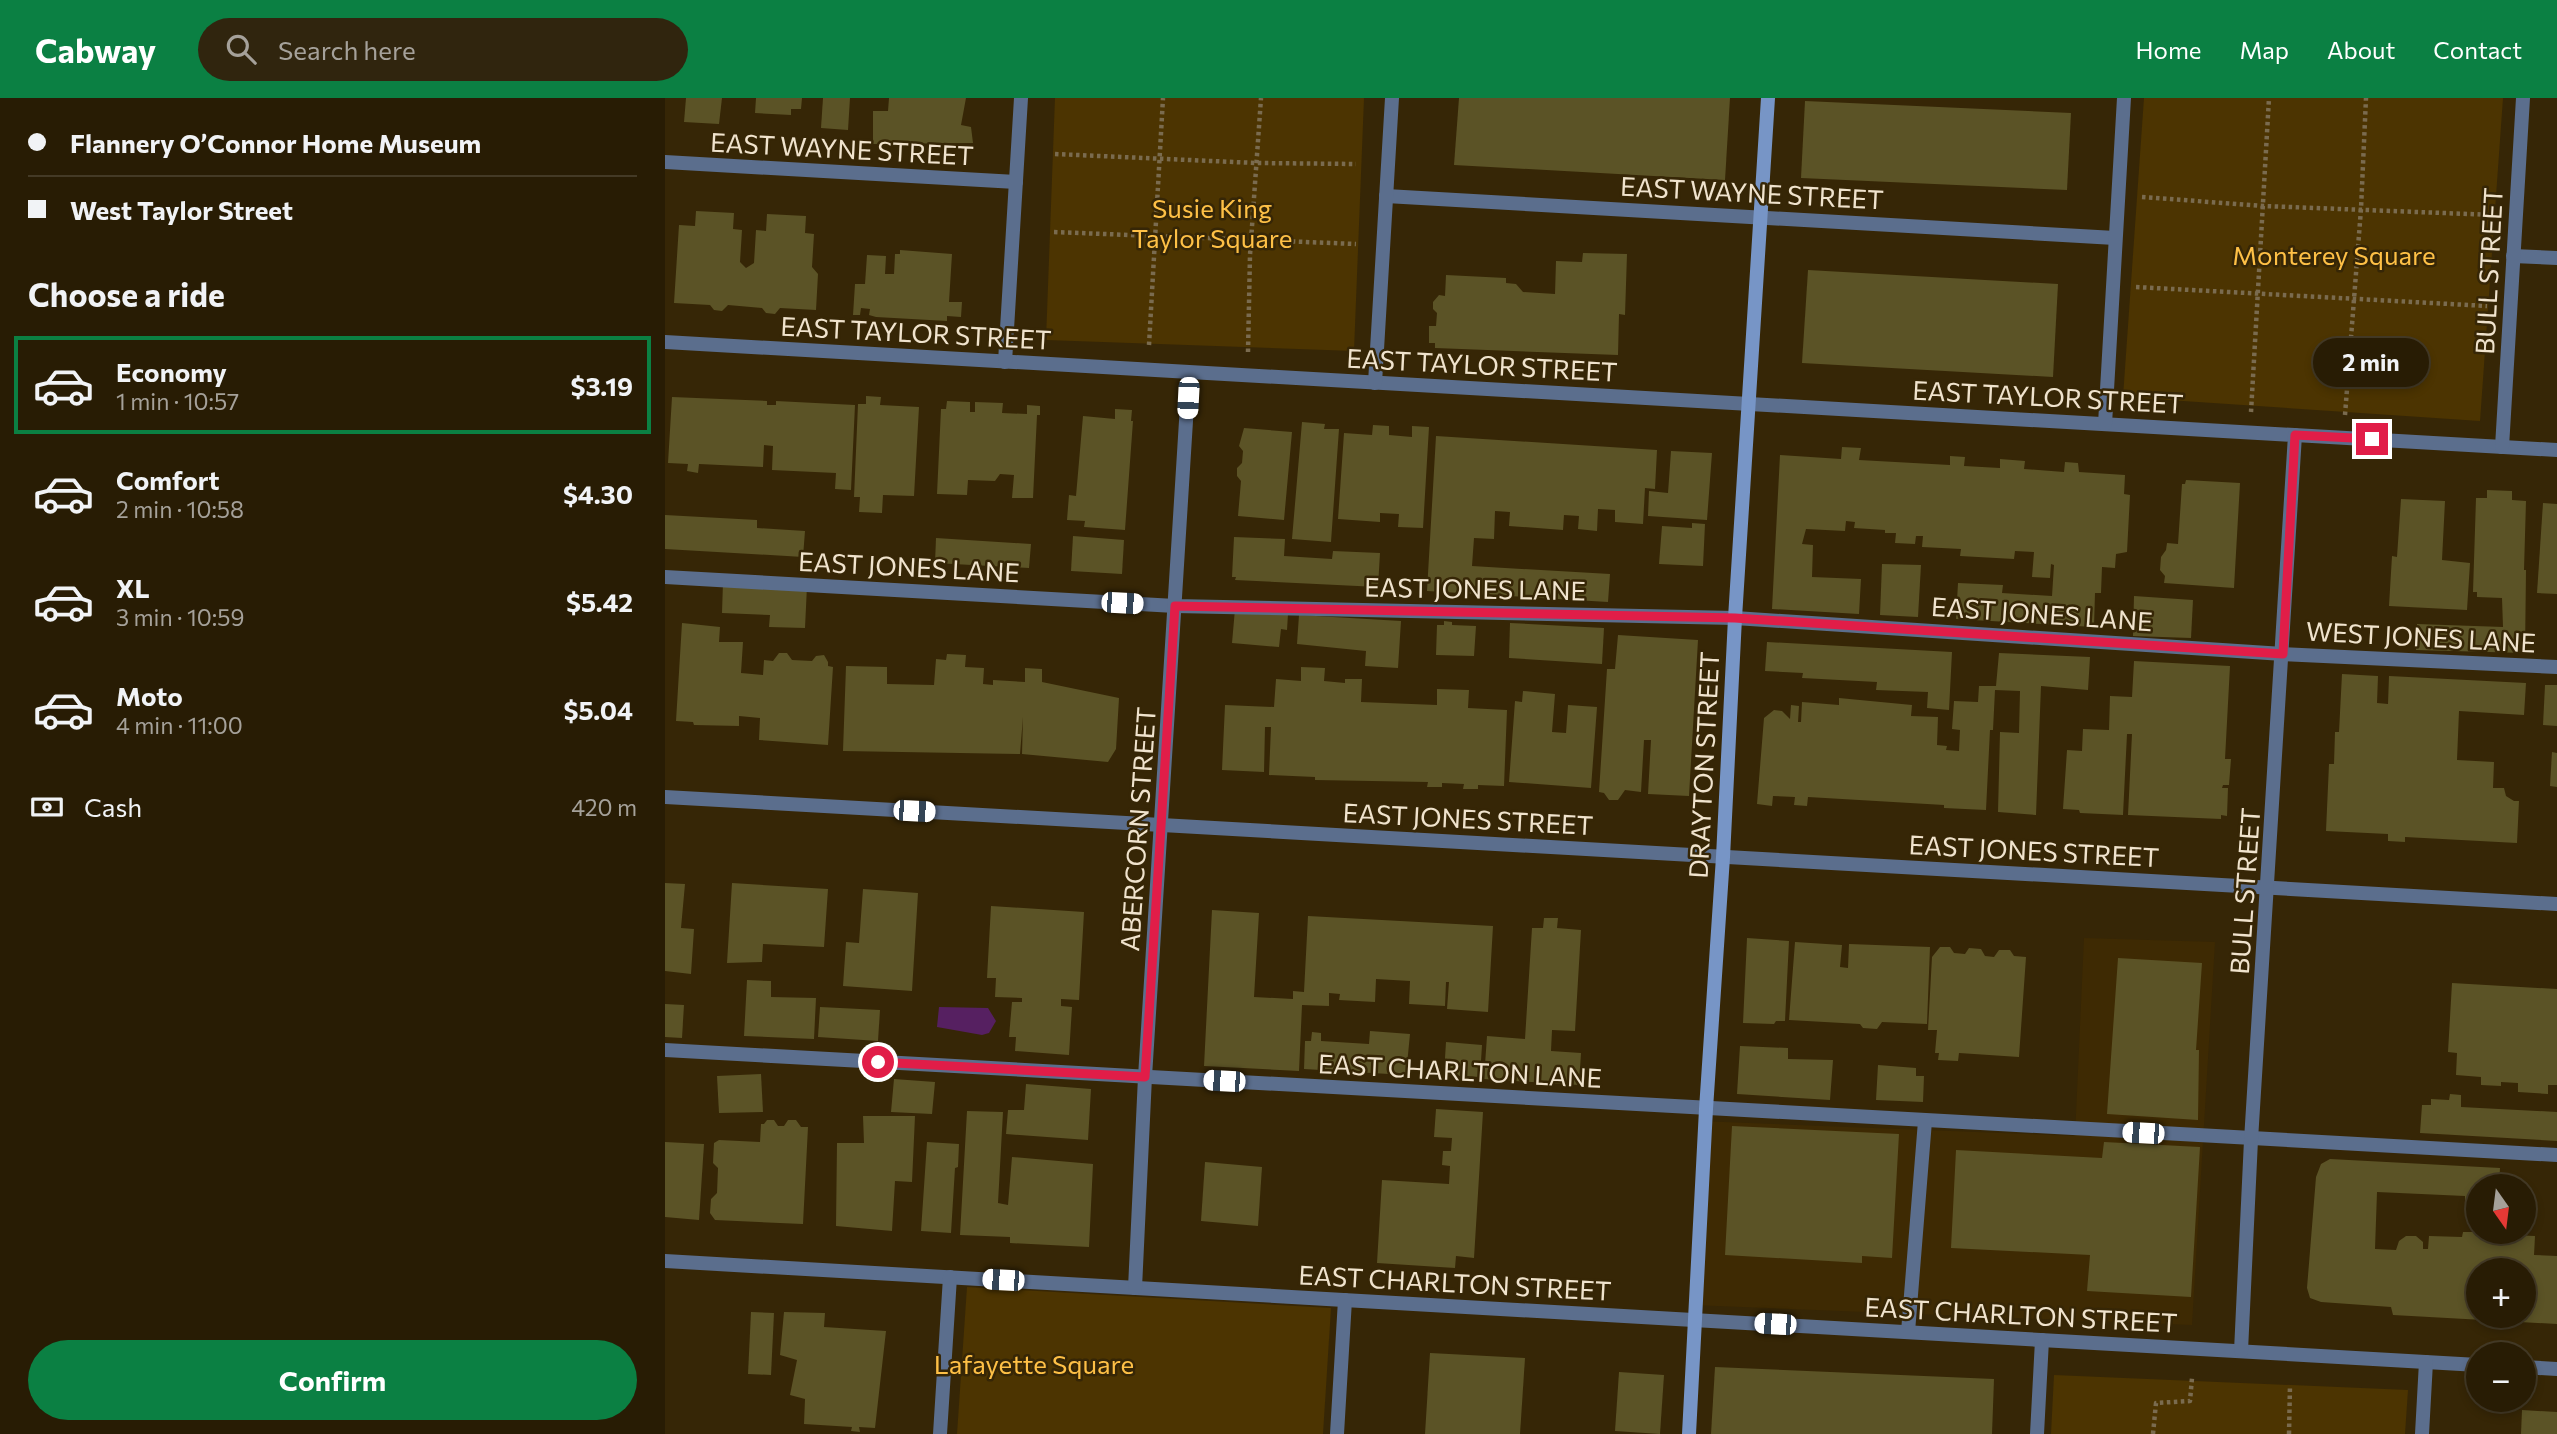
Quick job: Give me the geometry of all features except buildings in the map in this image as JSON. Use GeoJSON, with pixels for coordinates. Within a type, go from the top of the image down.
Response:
{"type":"FeatureCollection","features":[{"type":"Feature","properties":{"kind":"main road","name":"DRAYTON STREET"},"geometry":{"type":"LineString","coordinates":[[1689,1434],[1735,618],[1768,98]]}},
{"type":"Feature","properties":{"kind":"street"},"geometry":{"type":"LineString","coordinates":[[1005,362],[1021,98]]}},
{"type":"Feature","properties":{"kind":"street"},"geometry":{"type":"LineString","coordinates":[[1375,383],[1392,98]]}},
{"type":"Feature","properties":{"kind":"street"},"geometry":{"type":"LineString","coordinates":[[2105,424],[2124,98]]}},
{"type":"Feature","properties":{"kind":"street","name":"BULL STREET"},"geometry":{"type":"LineString","coordinates":[[2502,447],[2523,98]]}},
{"type":"Feature","properties":{"kind":"street","name":"EAST WAYNE STREET"},"geometry":{"type":"LineString","coordinates":[[665,162],[1016,182]]}},
{"type":"Feature","properties":{"kind":"street","name":"EAST WAYNE STREET"},"geometry":{"type":"LineString","coordinates":[[1386,196],[2115,237]]}},
{"type":"Feature","properties":{"kind":"street"},"geometry":{"type":"LineString","coordinates":[[2513,256],[2557,258]]}},
{"type":"Feature","properties":{"kind":"street","name":"EAST TAYLOR STREET"},"geometry":{"type":"LineString","coordinates":[[665,342],[2557,450]]}},
{"type":"Feature","properties":{"kind":"street","name":"ABERCORN STREET"},"geometry":{"type":"LineString","coordinates":[[1135,1288],[1145,1077],[1189,373]]}},
{"type":"Feature","properties":{"kind":"street","name":"BULL STREET"},"geometry":{"type":"LineString","coordinates":[[2241,1350],[2251,1140],[2269,888],[2295,435]]}},
{"type":"Feature","properties":{"kind":"street","name":"EAST JONES LANE"},"geometry":{"type":"LineString","coordinates":[[665,577],[1175,606],[1735,618],[2283,654]]}},
{"type":"Feature","properties":{"kind":"street","name":"WEST JONES LANE"},"geometry":{"type":"LineString","coordinates":[[2283,654],[2557,667]]}},
{"type":"Feature","properties":{"kind":"street","name":"EAST JONES STREET"},"geometry":{"type":"LineString","coordinates":[[665,797],[2557,904]]}},
{"type":"Feature","properties":{"kind":"street","name":"EAST CHARLTON LANE"},"geometry":{"type":"LineString","coordinates":[[665,1049],[2251,1140],[2557,1155]]}},
{"type":"Feature","properties":{"kind":"street"},"geometry":{"type":"LineString","coordinates":[[1908,1332],[1925,1121]]}},
{"type":"Feature","properties":{"kind":"street","name":"EAST CHARLTON STREET"},"geometry":{"type":"LineString","coordinates":[[665,1261],[2466,1364]]}},
{"type":"Feature","properties":{"kind":"street"},"geometry":{"type":"LineString","coordinates":[[940,1434],[950,1277]]}},
{"type":"Feature","properties":{"kind":"street"},"geometry":{"type":"LineString","coordinates":[[1337,1434],[1345,1300]]}},
{"type":"Feature","properties":{"kind":"street"},"geometry":{"type":"LineString","coordinates":[[2037,1434],[2042,1340]]}},
{"type":"Feature","properties":{"kind":"street"},"geometry":{"type":"LineString","coordinates":[[2422,1434],[2426,1362]]}},
{"type":"Feature","properties":{"kind":"street"},"geometry":{"type":"LineString","coordinates":[[2536,1368],[2557,1369]]}},
{"type":"Feature","properties":{"kind":"path"},"geometry":{"type":"LineString","coordinates":[[1149,352],[1163,98]]}},
{"type":"Feature","properties":{"kind":"path"},"geometry":{"type":"LineString","coordinates":[[1248,359],[1251,241],[1261,98]]}},
{"type":"Feature","properties":{"kind":"path"},"geometry":{"type":"LineString","coordinates":[[2251,422],[2269,98]]}},
{"type":"Feature","properties":{"kind":"path"},"geometry":{"type":"LineString","coordinates":[[2345,421],[2361,209],[2366,98]]}},
{"type":"Feature","properties":{"kind":"path"},"geometry":{"type":"LineString","coordinates":[[1055,153],[1159,160],[1356,164]]}},
{"type":"Feature","properties":{"kind":"path"},"geometry":{"type":"LineString","coordinates":[[2138,197],[2264,206],[2495,216]]}},
{"type":"Feature","properties":{"kind":"path"},"geometry":{"type":"LineString","coordinates":[[1054,232],[1356,244]]}},
{"type":"Feature","properties":{"kind":"path"},"geometry":{"type":"LineString","coordinates":[[2132,287],[2488,306]]}},
{"type":"Feature","properties":{"kind":"path"},"geometry":{"type":"LineString","coordinates":[[2153,1434],[2156,1403],[2190,1401],[2192,1378]]}},
{"type":"Feature","properties":{"kind":"path"},"geometry":{"type":"LineString","coordinates":[[2289,1434],[2290,1385]]}},
{"type":"Feature","properties":{"kind":"shaded area"},"geometry":{"type":"Polygon","coordinates":[[[2084,938],[2215,942],[2192,1325],[1692,1305],[1699,1121],[2075,1136],[2084,938]]]}},
{"type":"Feature","properties":{"kind":"shaded area"},"geometry":{"type":"Polygon","coordinates":[[[939,1007],[988,1008],[996,1021],[989,1033],[982,1035],[937,1027],[939,1007]]]}},
{"type":"Feature","properties":{"kind":"green space","name":"Susie King Taylor Square"},"geometry":{"type":"Polygon","coordinates":[[[1055,98],[1364,98],[1354,351],[1046,340],[1055,98]]]}},
{"type":"Feature","properties":{"kind":"green space","name":"Monterey Square"},"geometry":{"type":"Polygon","coordinates":[[[2144,98],[2503,98],[2480,421],[2123,397],[2144,98]]]}},
{"type":"Feature","properties":{"kind":"green space","name":"Lafayette Square"},"geometry":{"type":"Polygon","coordinates":[[[967,1287],[1331,1308],[1323,1434],[957,1434],[967,1287]]]}},
{"type":"Feature","properties":{"kind":"green space"},"geometry":{"type":"Polygon","coordinates":[[[2054,1375],[2408,1390],[2405,1434],[2051,1434],[2054,1375]]]}},
{"type":"Feature","properties":{"kind":"route"},"geometry":{"type":"LineString","coordinates":[[878,1062],[1145,1077],[1175,606],[1735,618],[2283,654],[2295,435],[2372,439]]}}]}
